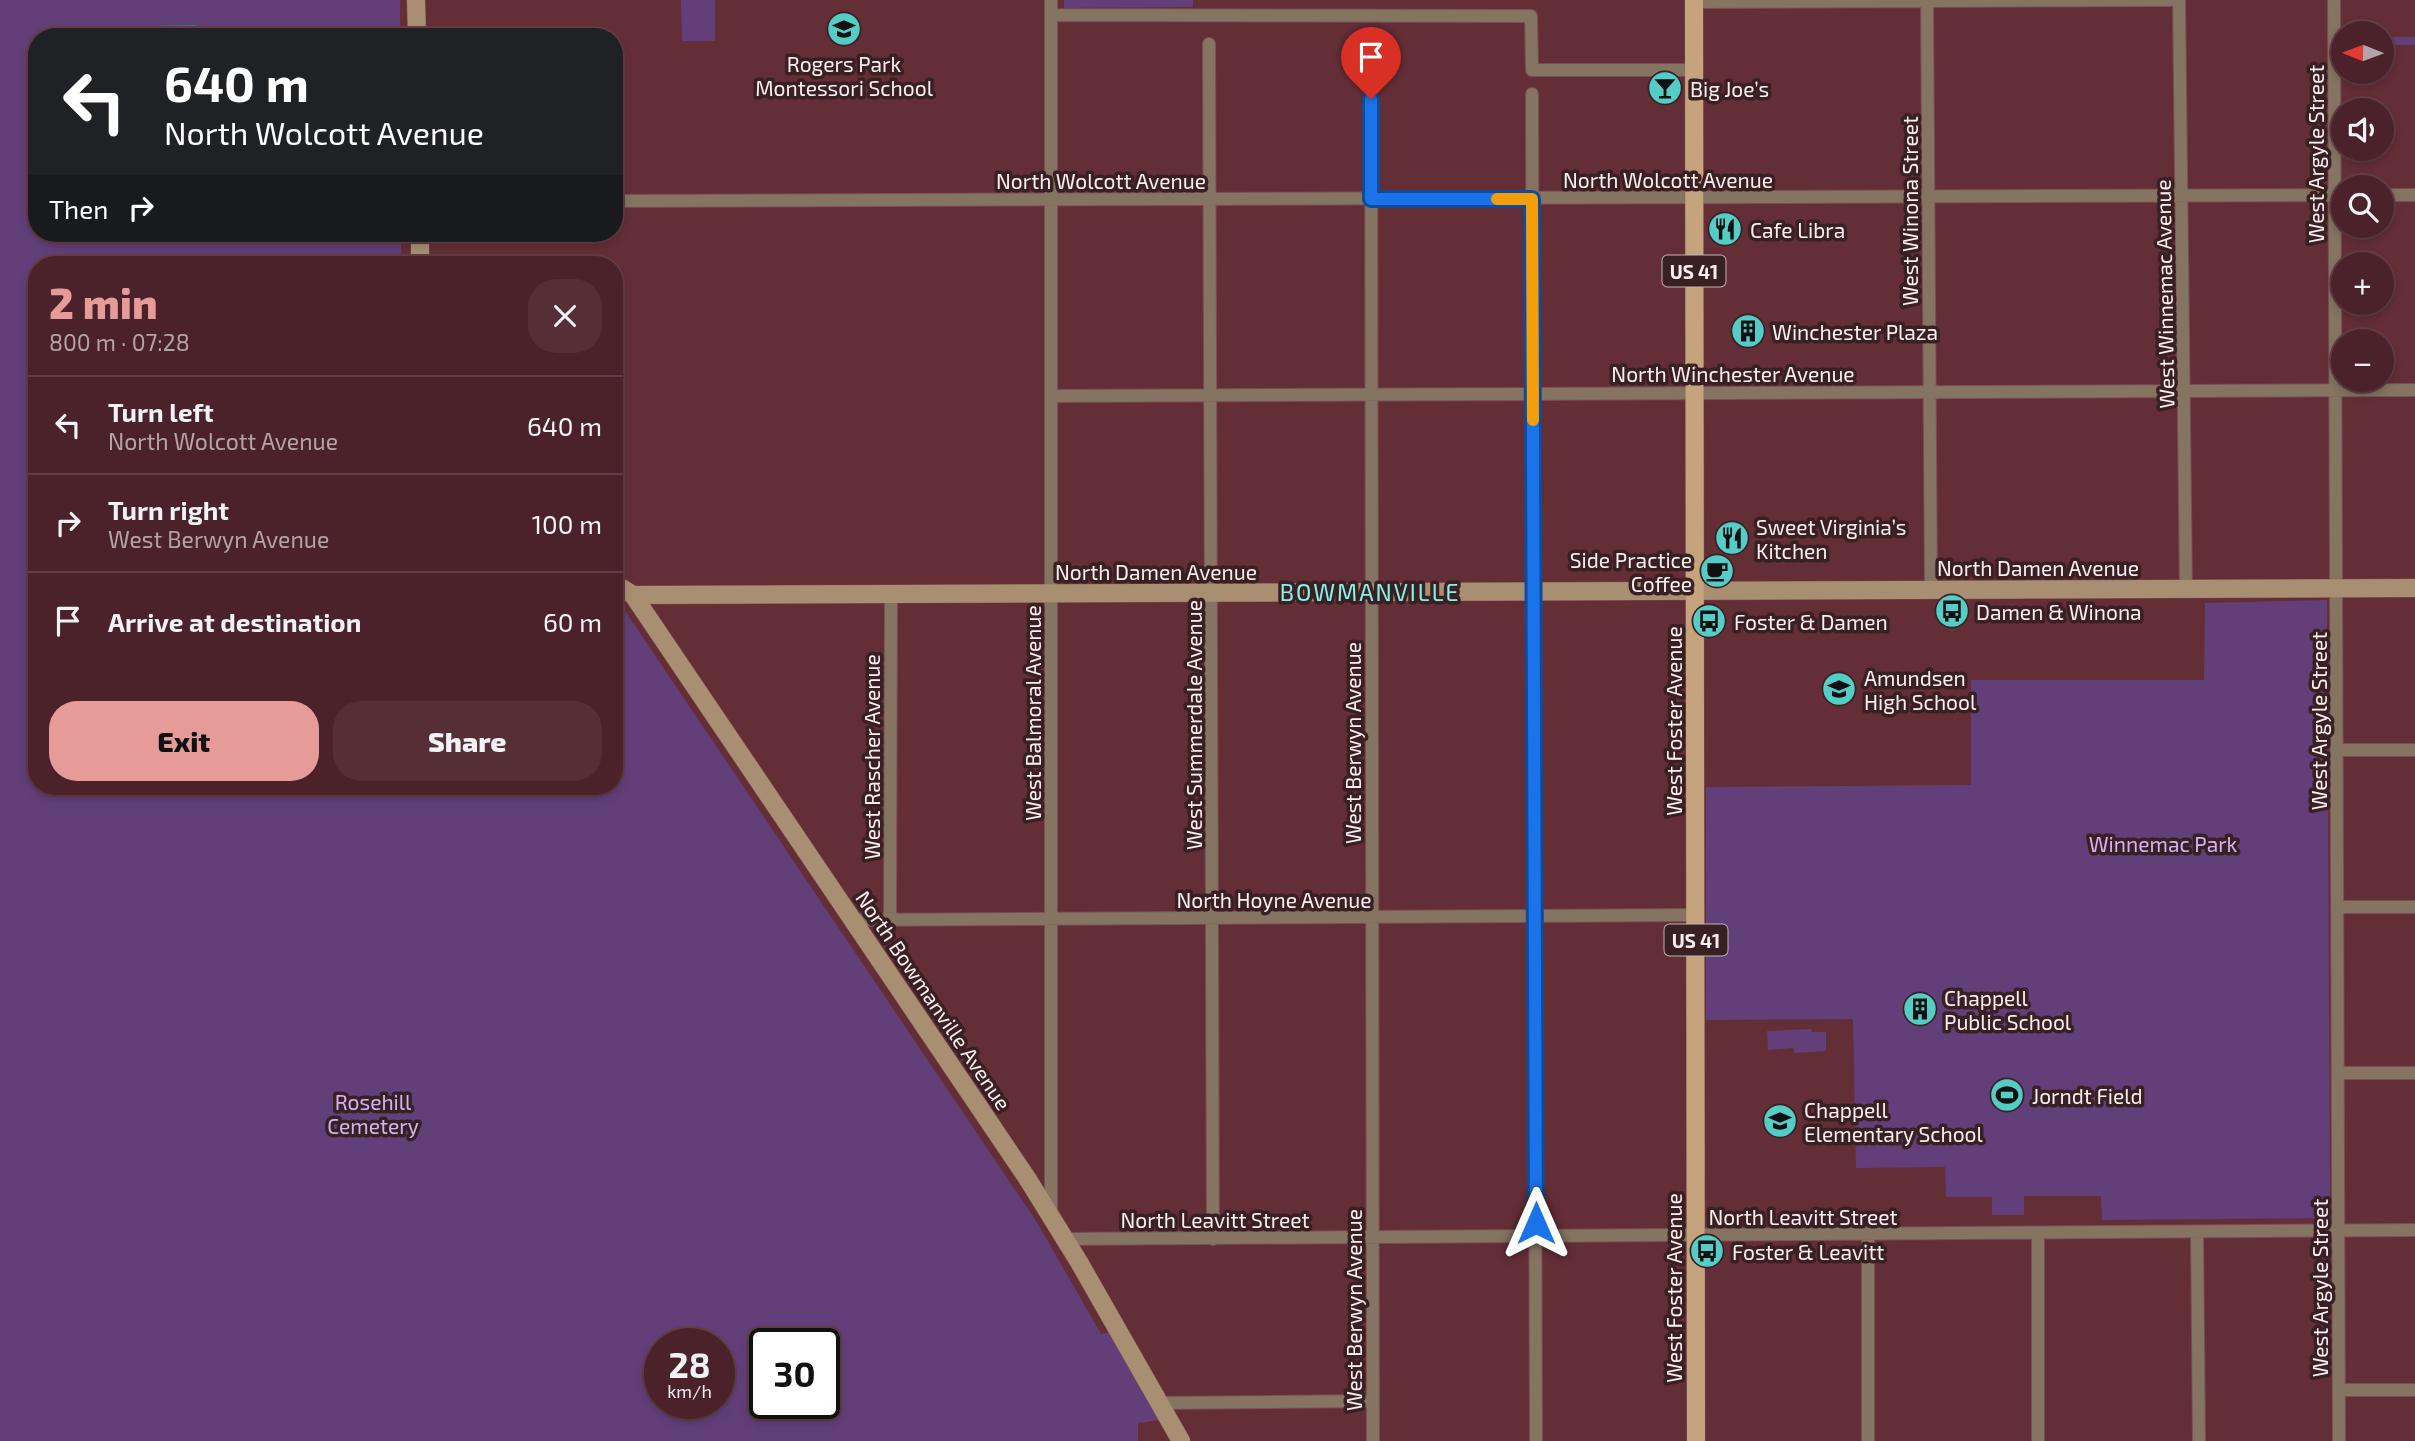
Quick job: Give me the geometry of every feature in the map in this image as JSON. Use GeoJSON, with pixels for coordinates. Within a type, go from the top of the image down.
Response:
{"type":"FeatureCollection","features":[{"type":"Feature","properties":{"kind":"main road","name":"West Foster Avenue"},"geometry":{"type":"LineString","coordinates":[[1694,1],[1696,1441]]}},
{"type":"Feature","properties":{"kind":"street"},"geometry":{"type":"LineString","coordinates":[[416,0],[417,28]]}},
{"type":"Feature","properties":{"kind":"street","name":"West Balmoral Avenue"},"geometry":{"type":"LineString","coordinates":[[1051,0],[1051,1217]]}},
{"type":"Feature","properties":{"kind":"street"},"geometry":{"type":"LineString","coordinates":[[1694,1],[2170,0]]}},
{"type":"Feature","properties":{"kind":"street","name":"West Winnemac Avenue"},"geometry":{"type":"LineString","coordinates":[[2179,0],[2186,589]]}},
{"type":"Feature","properties":{"kind":"street","name":"West Argyle Street"},"geometry":{"type":"LineString","coordinates":[[2334,0],[2338,175]]}},
{"type":"Feature","properties":{"kind":"street","name":"West Winona Street"},"geometry":{"type":"LineString","coordinates":[[1927,1],[1931,590]]}},
{"type":"Feature","properties":{"kind":"street"},"geometry":{"type":"LineString","coordinates":[[1051,15],[1531,16],[1532,70],[1694,70]]}},
{"type":"Feature","properties":{"kind":"street","name":"West Summerdale Avenue"},"geometry":{"type":"LineString","coordinates":[[1209,44],[1213,1239]]}},
{"type":"Feature","properties":{"kind":"street","name":"West Berwyn Avenue"},"geometry":{"type":"LineString","coordinates":[[1371,44],[1373,1441]]}},
{"type":"Feature","properties":{"kind":"street"},"geometry":{"type":"LineString","coordinates":[[1532,94],[1536,1441]]}},
{"type":"Feature","properties":{"kind":"street","name":"North Wolcott Avenue"},"geometry":{"type":"LineString","coordinates":[[623,201],[2331,195]]}},
{"type":"Feature","properties":{"kind":"street"},"geometry":{"type":"LineString","coordinates":[[2394,195],[2415,195]]}},
{"type":"Feature","properties":{"kind":"street","name":"West Argyle Street"},"geometry":{"type":"LineString","coordinates":[[2336,329],[2338,238]]}},
{"type":"Feature","properties":{"kind":"street","name":"North Winchester Avenue"},"geometry":{"type":"LineString","coordinates":[[2394,390],[2415,390]]}},
{"type":"Feature","properties":{"kind":"street","name":"North Winchester Avenue"},"geometry":{"type":"LineString","coordinates":[[1051,396],[2331,391]]}},
{"type":"Feature","properties":{"kind":"street","name":"West Argyle Street"},"geometry":{"type":"LineString","coordinates":[[2335,392],[2339,1441]]}},
{"type":"Feature","properties":{"kind":"street","name":"North Damen Avenue"},"geometry":{"type":"LineString","coordinates":[[623,588],[633,595],[2415,588]]}},
{"type":"Feature","properties":{"kind":"street","name":"West Rascher Avenue"},"geometry":{"type":"LineString","coordinates":[[890,920],[891,594]]}},
{"type":"Feature","properties":{"kind":"street","name":"North Bowmanville Avenue"},"geometry":{"type":"LineString","coordinates":[[633,595],[1051,1217],[1181,1441]]}},
{"type":"Feature","properties":{"kind":"street"},"geometry":{"type":"LineString","coordinates":[[2337,750],[2415,750]]}},
{"type":"Feature","properties":{"kind":"street"},"geometry":{"type":"LineString","coordinates":[[2337,907],[2415,907]]}},
{"type":"Feature","properties":{"kind":"street","name":"North Hoyne Avenue"},"geometry":{"type":"LineString","coordinates":[[853,920],[1696,915]]}},
{"type":"Feature","properties":{"kind":"street"},"geometry":{"type":"LineString","coordinates":[[2338,1073],[2415,1073]]}},
{"type":"Feature","properties":{"kind":"street","name":"North Leavitt Street"},"geometry":{"type":"LineString","coordinates":[[1065,1239],[2415,1230]]}},
{"type":"Feature","properties":{"kind":"street"},"geometry":{"type":"LineString","coordinates":[[2197,1232],[2199,1441]]}},
{"type":"Feature","properties":{"kind":"street"},"geometry":{"type":"LineString","coordinates":[[2038,1233],[2038,1441]]}},
{"type":"Feature","properties":{"kind":"street"},"geometry":{"type":"LineString","coordinates":[[1868,1234],[1868,1441]]}},
{"type":"Feature","properties":{"kind":"street"},"geometry":{"type":"LineString","coordinates":[[2339,1390],[2415,1390]]}},
{"type":"Feature","properties":{"kind":"street"},"geometry":{"type":"LineString","coordinates":[[1159,1403],[1373,1401]]}},
{"type":"Feature","properties":{"kind":"green space","name":"Rosehill Cemetery"},"geometry":{"type":"Polygon","coordinates":[[[0,0],[400,0],[400,28],[28,28],[28,242],[401,242],[401,256],[28,256],[28,795],[623,795],[623,608],[1038,1224],[1101,1334],[1111,1332],[1159,1420],[1138,1423],[1138,1441],[0,1441],[0,0]]]}},
{"type":"Feature","properties":{"kind":"green space"},"geometry":{"type":"Polygon","coordinates":[[[681,0],[715,0],[715,41],[682,41],[681,0]]]}},
{"type":"Feature","properties":{"kind":"green space"},"geometry":{"type":"Polygon","coordinates":[[[1064,0],[1193,0],[1193,7],[1064,8],[1064,0]]]}},
{"type":"Feature","properties":{"kind":"green space"},"geometry":{"type":"Polygon","coordinates":[[[2394,37],[2415,37],[2415,45],[2394,45],[2394,37]]]}},
{"type":"Feature","properties":{"kind":"green space","name":"Winnemac Park"},"geometry":{"type":"Polygon","coordinates":[[[2327,600],[2330,1218],[2102,1220],[2101,1196],[2024,1196],[2024,1215],[1992,1215],[1992,1197],[1946,1197],[1945,1167],[1856,1168],[1853,1019],[1706,1020],[1706,787],[1971,785],[1971,680],[2204,680],[2205,603],[2327,600]]]}},
{"type":"Feature","properties":{"kind":"green space"},"geometry":{"type":"Polygon","coordinates":[[[1811,1029],[1812,1032],[1826,1032],[1826,1051],[1794,1053],[1794,1048],[1768,1050],[1767,1031],[1811,1029]]]}},
{"type":"Feature","properties":{"kind":"water"},"geometry":{"type":"Polygon","coordinates":[[[192,25],[216,28],[126,28],[192,25]]]}},
{"type":"Feature","properties":{"kind":"slow traffic"},"geometry":{"type":"LineString","coordinates":[[1497,199],[1532,199],[1533,420]]}},
{"type":"Feature","properties":{"kind":"place","name":"Rogers Park Montessori School"},"geometry":{"type":"Point","coordinates":[844,29]}},
{"type":"Feature","properties":{"kind":"place","name":"Big Joe’s"},"geometry":{"type":"Point","coordinates":[1665,88]}},
{"type":"Feature","properties":{"kind":"place","name":"Cafe Libra"},"geometry":{"type":"Point","coordinates":[1725,229]}},
{"type":"Feature","properties":{"kind":"place","name":"Winchester Plaza"},"geometry":{"type":"Point","coordinates":[1748,331]}},
{"type":"Feature","properties":{"kind":"place","name":"Sweet Virginia’s Kitchen"},"geometry":{"type":"Point","coordinates":[1732,538]}},
{"type":"Feature","properties":{"kind":"place","name":"Side Practice Coffee"},"geometry":{"type":"Point","coordinates":[1717,571]}},
{"type":"Feature","properties":{"kind":"place","name":"Damen & Winona"},"geometry":{"type":"Point","coordinates":[1952,611]}},
{"type":"Feature","properties":{"kind":"place","name":"Foster & Damen"},"geometry":{"type":"Point","coordinates":[1709,621]}},
{"type":"Feature","properties":{"kind":"place","name":"Amundsen High School"},"geometry":{"type":"Point","coordinates":[1839,689]}},
{"type":"Feature","properties":{"kind":"place","name":"Chappell Public School"},"geometry":{"type":"Point","coordinates":[1920,1009]}},
{"type":"Feature","properties":{"kind":"place","name":"Jorndt Field"},"geometry":{"type":"Point","coordinates":[2007,1095]}},
{"type":"Feature","properties":{"kind":"place","name":"Chappell Elementary School"},"geometry":{"type":"Point","coordinates":[1780,1121]}},
{"type":"Feature","properties":{"kind":"place","name":"Foster & Leavitt"},"geometry":{"type":"Point","coordinates":[1707,1251]}},
{"type":"Feature","properties":{"kind":"district","name":"BOWMANVILLE"},"geometry":{"type":"Point","coordinates":[1370,592]}},
{"type":"Feature","properties":{"kind":"route"},"geometry":{"type":"LineString","coordinates":[[1371,99],[1371,199],[1532,199],[1536,1223]]}}]}
